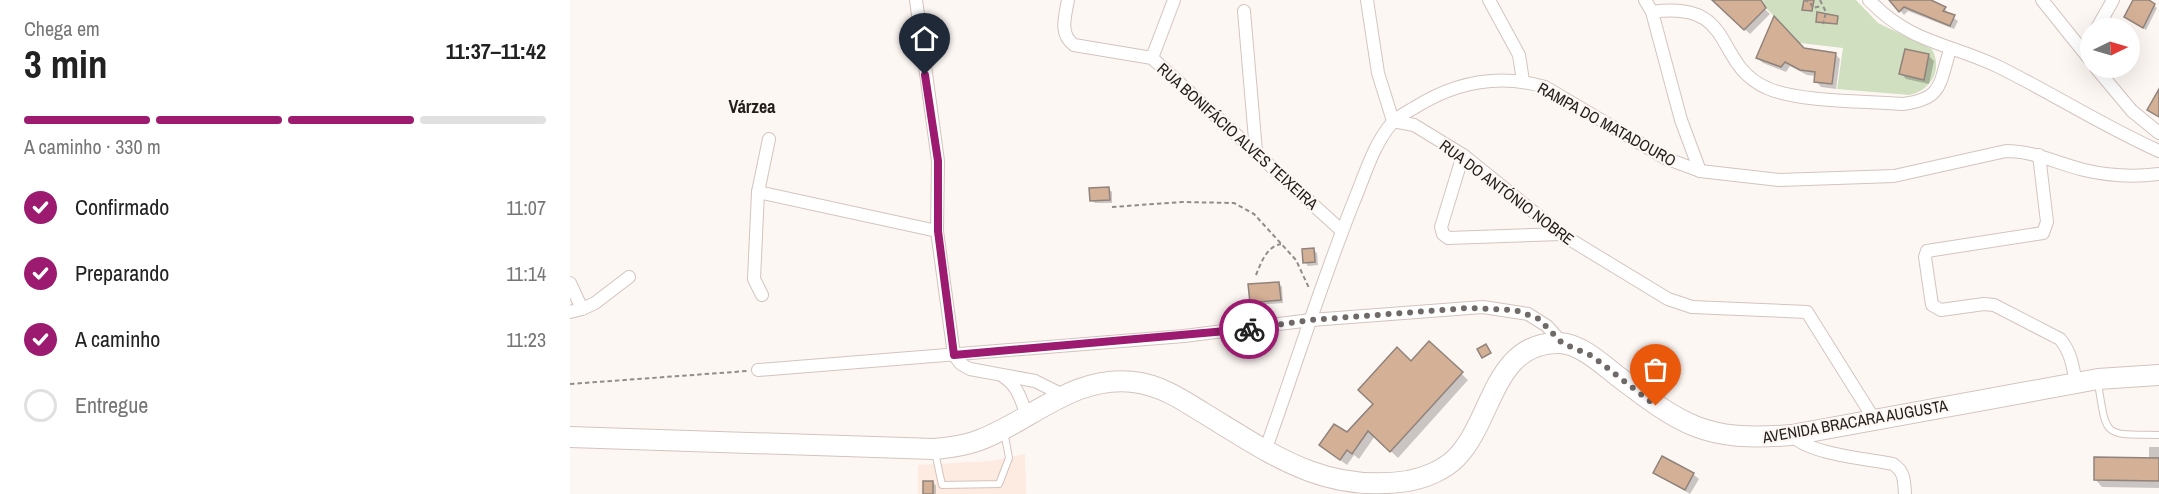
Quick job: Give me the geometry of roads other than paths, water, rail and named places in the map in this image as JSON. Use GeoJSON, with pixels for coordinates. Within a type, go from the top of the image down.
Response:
{"type":"FeatureCollection","features":[{"type":"Feature","properties":{"kind":"main road","name":"AVENIDA BRACARA AUGUSTA"},"geometry":{"type":"LineString","coordinates":[[1562,343],[1592,356],[1656,406],[1687,424],[1718,435],[1749,438],[1792,435],[2098,379],[2159,375]]}},
{"type":"Feature","properties":{"kind":"main road"},"geometry":{"type":"LineString","coordinates":[[570,437],[934,449],[975,442],[1089,385],[1112,381],[1134,382],[1154,386],[1171,393],[1314,477],[1344,484],[1406,482],[1431,475],[1456,459],[1472,437],[1503,373],[1519,355],[1538,346],[1562,343]]}},
{"type":"Feature","properties":{"kind":"street"},"geometry":{"type":"LineString","coordinates":[[916,0],[938,161],[938,231],[954,355],[961,364],[970,369],[1035,381],[1063,396]]}},
{"type":"Feature","properties":{"kind":"street","name":"RUA BONIFÁCIO ALVES TEIXEIRA"},"geometry":{"type":"LineString","coordinates":[[1068,0],[1064,31],[1066,39],[1074,45],[1152,58],[1342,231]]}},
{"type":"Feature","properties":{"kind":"street"},"geometry":{"type":"LineString","coordinates":[[1152,58],[1174,0]]}},
{"type":"Feature","properties":{"kind":"street"},"geometry":{"type":"LineString","coordinates":[[1367,0],[1378,73],[1393,121]]}},
{"type":"Feature","properties":{"kind":"street"},"geometry":{"type":"LineString","coordinates":[[1489,0],[1519,55],[1523,81]]}},
{"type":"Feature","properties":{"kind":"street"},"geometry":{"type":"LineString","coordinates":[[1645,0],[1652,12],[1681,120],[1700,171]]}},
{"type":"Feature","properties":{"kind":"street"},"geometry":{"type":"LineString","coordinates":[[1869,0],[1903,29],[1950,50],[1994,65],[2037,86],[2111,130],[2159,151]]}},
{"type":"Feature","properties":{"kind":"street"},"geometry":{"type":"LineString","coordinates":[[2042,0],[2080,48]]}},
{"type":"Feature","properties":{"kind":"street"},"geometry":{"type":"LineString","coordinates":[[2103,18],[2113,0]]}},
{"type":"Feature","properties":{"kind":"street"},"geometry":{"type":"LineString","coordinates":[[1652,12],[1688,6],[1704,12],[1717,23],[1743,72],[1754,82],[1789,95],[1903,104],[1919,102],[1932,97],[1950,50]]}},
{"type":"Feature","properties":{"kind":"street"},"geometry":{"type":"LineString","coordinates":[[1244,11],[1256,151]]}},
{"type":"Feature","properties":{"kind":"street"},"geometry":{"type":"LineString","coordinates":[[2104,78],[2132,111],[2159,133]]}},
{"type":"Feature","properties":{"kind":"street","name":"RAMPA DO MATADOURO"},"geometry":{"type":"LineString","coordinates":[[1265,450],[1342,231],[1376,146],[1393,121],[1430,98],[1465,84],[1493,80],[1523,81],[1545,87],[1665,158],[1700,171],[1779,180],[1894,176],[2006,151],[2039,155],[2082,170],[2108,174],[2138,177],[2159,174]]}},
{"type":"Feature","properties":{"kind":"street","name":"RUA DO ANTÓNIO NOBRE"},"geometry":{"type":"LineString","coordinates":[[1393,121],[1414,125],[1463,155],[1561,234],[1668,298],[1692,307],[1807,312],[1874,419]]}},
{"type":"Feature","properties":{"kind":"street"},"geometry":{"type":"LineString","coordinates":[[762,295],[754,279],[758,192],[769,138]]}},
{"type":"Feature","properties":{"kind":"street"},"geometry":{"type":"LineString","coordinates":[[1463,155],[1441,227],[1443,234],[1448,238],[1561,234]]}},
{"type":"Feature","properties":{"kind":"street"},"geometry":{"type":"LineString","coordinates":[[2039,155],[2046,229],[2039,236],[1927,251],[1925,256],[1932,305],[1941,310],[1984,304],[1994,305],[2060,339],[2067,347],[2076,383]]}},
{"type":"Feature","properties":{"kind":"street"},"geometry":{"type":"LineString","coordinates":[[758,192],[938,231]]}},
{"type":"Feature","properties":{"kind":"street"},"geometry":{"type":"LineString","coordinates":[[570,283],[576,310],[595,303],[629,277]]}},
{"type":"Feature","properties":{"kind":"street"},"geometry":{"type":"LineString","coordinates":[[758,370],[1184,336],[1311,320],[1468,308],[1500,308],[1528,314],[1539,319],[1562,343]]}},
{"type":"Feature","properties":{"kind":"street"},"geometry":{"type":"LineString","coordinates":[[1002,375],[1013,383],[1027,416]]}},
{"type":"Feature","properties":{"kind":"street"},"geometry":{"type":"LineString","coordinates":[[1792,435],[1798,442],[1819,449],[1893,464],[1900,469],[1904,477],[1905,494]]}},
{"type":"Feature","properties":{"kind":"lane"},"geometry":{"type":"LineString","coordinates":[[2098,379],[2105,425],[2109,431],[2116,434],[2159,435]]}},
{"type":"Feature","properties":{"kind":"lane"},"geometry":{"type":"LineString","coordinates":[[934,449],[942,485],[999,484],[1009,458],[1007,437],[1002,428]]}},
{"type":"Feature","properties":{"kind":"district","name":"Várzea"},"geometry":{"type":"Point","coordinates":[752,106]}}]}
